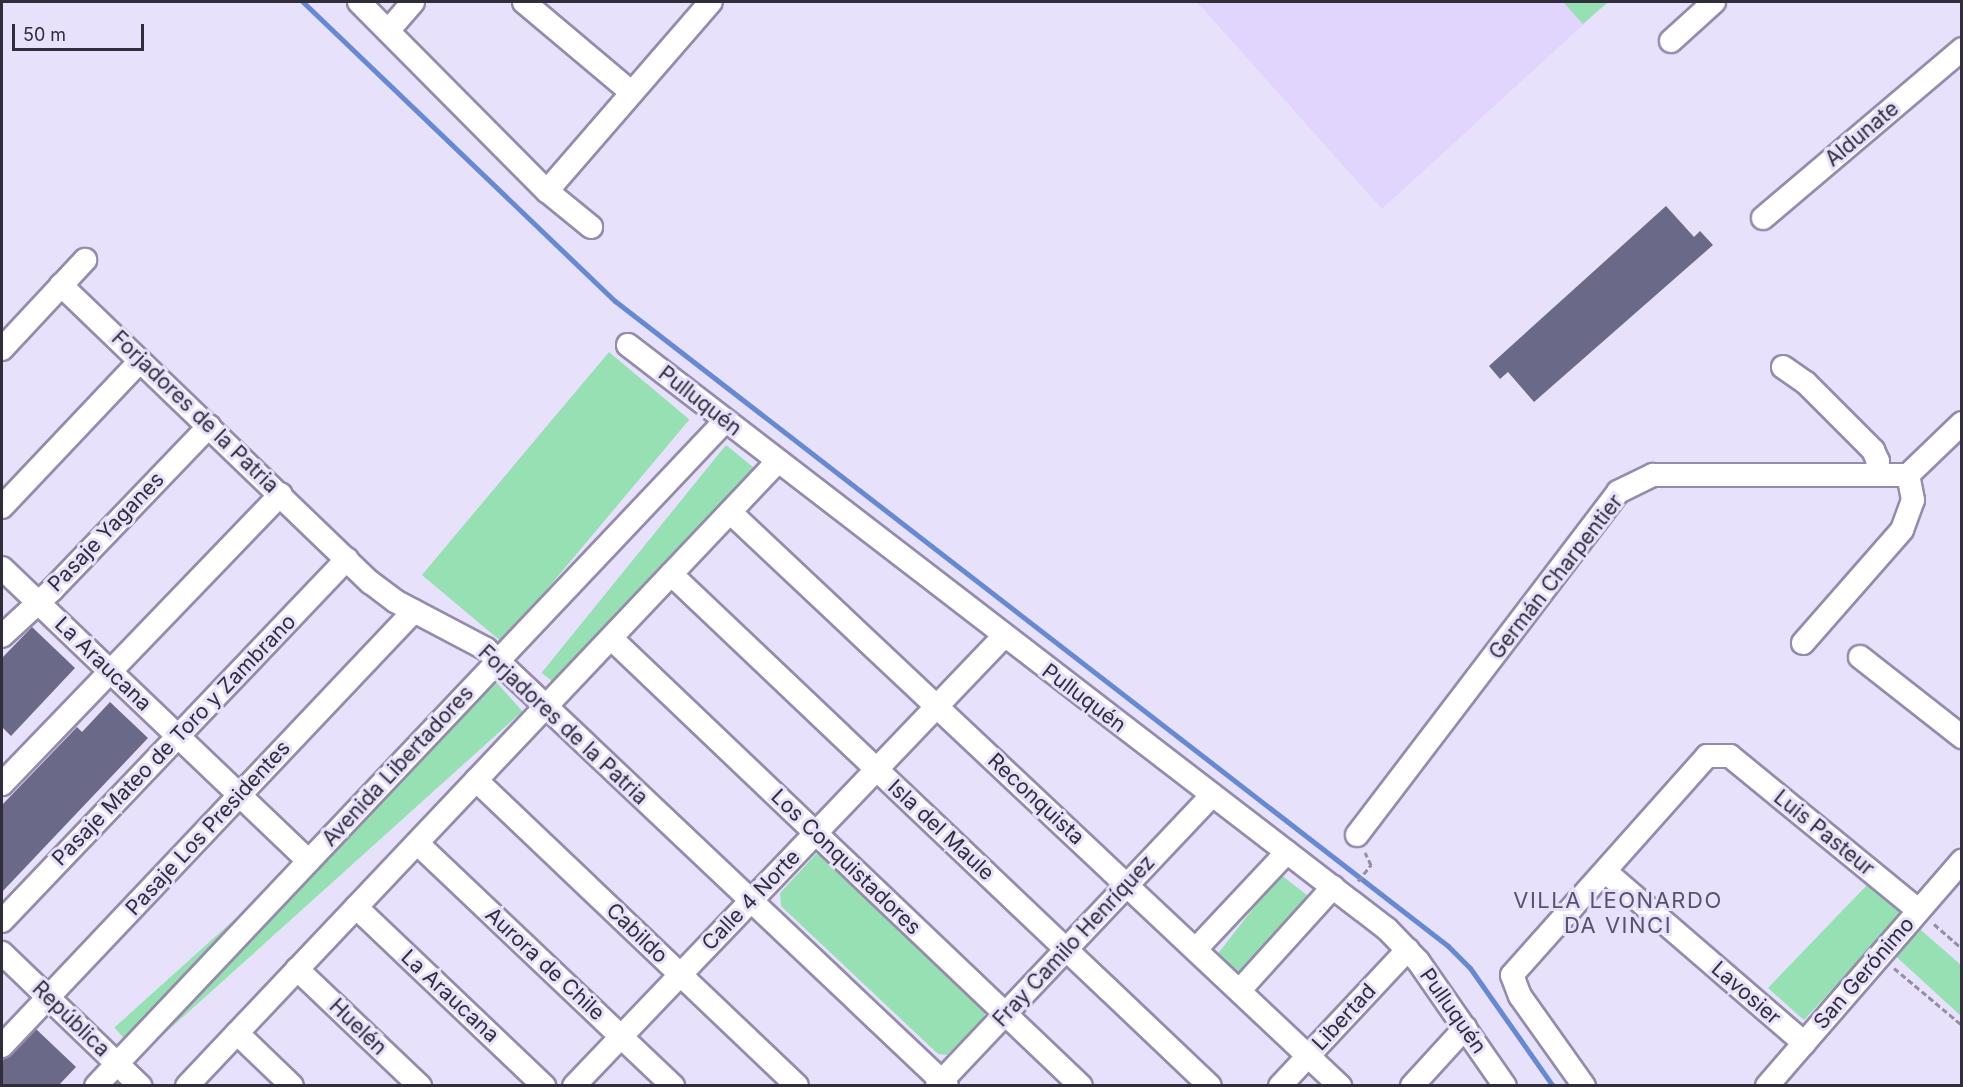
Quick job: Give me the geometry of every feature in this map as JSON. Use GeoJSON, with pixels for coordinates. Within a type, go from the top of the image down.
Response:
{"type":"FeatureCollection","features":[{"type":"Feature","properties":{"kind":"street"},"geometry":{"type":"LineString","coordinates":[[359,2],[547,190],[591,227]]}},
{"type":"Feature","properties":{"kind":"street"},"geometry":{"type":"LineString","coordinates":[[388,31],[413,2]]}},
{"type":"Feature","properties":{"kind":"street"},"geometry":{"type":"LineString","coordinates":[[524,2],[631,92]]}},
{"type":"Feature","properties":{"kind":"street"},"geometry":{"type":"LineString","coordinates":[[1671,41],[1714,2]]}},
{"type":"Feature","properties":{"kind":"street"},"geometry":{"type":"LineString","coordinates":[[547,190],[705,4]]}},
{"type":"Feature","properties":{"kind":"street","name":"Aldunate"},"geometry":{"type":"LineString","coordinates":[[1763,218],[1962,50]]}},
{"type":"Feature","properties":{"kind":"street"},"geometry":{"type":"LineString","coordinates":[[2,349],[85,260]]}},
{"type":"Feature","properties":{"kind":"street","name":"Forjadores de la Patria"},"geometry":{"type":"LineString","coordinates":[[62,285],[382,591],[414,611],[486,649],[942,1084]]}},
{"type":"Feature","properties":{"kind":"street","name":"Pulluquén"},"geometry":{"type":"LineString","coordinates":[[628,345],[1003,637],[1333,887],[1408,949],[1504,1086]]}},
{"type":"Feature","properties":{"kind":"street"},"geometry":{"type":"LineString","coordinates":[[2,507],[140,361]]}},
{"type":"Feature","properties":{"kind":"street"},"geometry":{"type":"LineString","coordinates":[[1783,367],[1806,383],[1873,450],[1878,461],[1876,475]]}},
{"type":"Feature","properties":{"kind":"street","name":"Avenida Libertadores"},"geometry":{"type":"LineString","coordinates":[[96,1086],[725,421]]}},
{"type":"Feature","properties":{"kind":"street"},"geometry":{"type":"LineString","coordinates":[[1803,643],[1902,530],[1912,500],[1908,475],[1962,423]]}},
{"type":"Feature","properties":{"kind":"street","name":"Pasaje Yaganes"},"geometry":{"type":"LineString","coordinates":[[2,636],[209,426]]}},
{"type":"Feature","properties":{"kind":"street"},"geometry":{"type":"LineString","coordinates":[[187,1086],[778,462]]}},
{"type":"Feature","properties":{"kind":"street","name":"Germán Charpentier"},"geometry":{"type":"LineString","coordinates":[[1357,835],[1618,492],[1653,475],[1908,475]]}},
{"type":"Feature","properties":{"kind":"street"},"geometry":{"type":"LineString","coordinates":[[2,784],[281,494]]}},
{"type":"Feature","properties":{"kind":"street","name":"Reconquista"},"geometry":{"type":"LineString","coordinates":[[730,512],[1340,1086]]}},
{"type":"Feature","properties":{"kind":"street","name":"Pasaje Mateo de Toro y Zambrano"},"geometry":{"type":"LineString","coordinates":[[2,921],[347,559]]}},
{"type":"Feature","properties":{"kind":"street","name":"La Araucana"},"geometry":{"type":"LineString","coordinates":[[2,567],[309,861]]}},
{"type":"Feature","properties":{"kind":"street","name":"Isla del Maule"},"geometry":{"type":"LineString","coordinates":[[671,574],[1210,1086]]}},
{"type":"Feature","properties":{"kind":"street","name":"Pasaje Los Presidentes"},"geometry":{"type":"LineString","coordinates":[[2,1046],[414,611]]}},
{"type":"Feature","properties":{"kind":"street","name":"Calle 4 Norte"},"geometry":{"type":"LineString","coordinates":[[574,1086],[1003,637]]}},
{"type":"Feature","properties":{"kind":"street","name":"Los Conquistadores"},"geometry":{"type":"LineString","coordinates":[[611,638],[1081,1086]]}},
{"type":"Feature","properties":{"kind":"street"},"geometry":{"type":"LineString","coordinates":[[1860,657],[1962,737]]}},
{"type":"Feature","properties":{"kind":"street","name":"Luis Pasteur"},"geometry":{"type":"LineString","coordinates":[[1606,872],[1707,756],[1730,756],[1918,910]]}},
{"type":"Feature","properties":{"kind":"street","name":"Cabildo"},"geometry":{"type":"LineString","coordinates":[[476,780],[797,1086]]}},
{"type":"Feature","properties":{"kind":"street","name":"Fray Camilo Henríquez"},"geometry":{"type":"LineString","coordinates":[[942,1084],[1005,1013],[1212,796]]}},
{"type":"Feature","properties":{"kind":"street","name":"Aurora de Chile"},"geometry":{"type":"LineString","coordinates":[[417,843],[673,1086]]}},
{"type":"Feature","properties":{"kind":"street"},"geometry":{"type":"LineString","coordinates":[[1196,949],[1287,852]]}},
{"type":"Feature","properties":{"kind":"street","name":"San Gerónimo"},"geometry":{"type":"LineString","coordinates":[[1767,1086],[1962,861]]}},
{"type":"Feature","properties":{"kind":"street"},"geometry":{"type":"LineString","coordinates":[[1584,1086],[1512,982],[1512,975],[1606,872]]}},
{"type":"Feature","properties":{"kind":"street","name":"Lavosier"},"geometry":{"type":"LineString","coordinates":[[1606,872],[1804,1043]]}},
{"type":"Feature","properties":{"kind":"street"},"geometry":{"type":"LineString","coordinates":[[1240,990],[1333,887]]}},
{"type":"Feature","properties":{"kind":"street","name":"La Araucana"},"geometry":{"type":"LineString","coordinates":[[356,907],[544,1086]]}},
{"type":"Feature","properties":{"kind":"street","name":"Libertad"},"geometry":{"type":"LineString","coordinates":[[1280,1086],[1408,949]]}},
{"type":"Feature","properties":{"kind":"street","name":"República"},"geometry":{"type":"LineString","coordinates":[[2,953],[140,1086]]}},
{"type":"Feature","properties":{"kind":"street","name":"Huelén"},"geometry":{"type":"LineString","coordinates":[[297,969],[420,1086]]}},
{"type":"Feature","properties":{"kind":"street"},"geometry":{"type":"LineString","coordinates":[[1412,1086],[1465,1028]]}},
{"type":"Feature","properties":{"kind":"street"},"geometry":{"type":"LineString","coordinates":[[237,1033],[292,1086]]}},
{"type":"Feature","properties":{"kind":"path"},"geometry":{"type":"LineString","coordinates":[[1358,881],[1371,865]]}},
{"type":"Feature","properties":{"kind":"path"},"geometry":{"type":"LineString","coordinates":[[1918,910],[1962,948]]}},
{"type":"Feature","properties":{"kind":"path"},"geometry":{"type":"LineString","coordinates":[[1879,955],[1962,1025]]}},
{"type":"Feature","properties":{"kind":"shaded area"},"geometry":{"type":"Polygon","coordinates":[[[1197,2],[1608,2],[1382,209],[1197,2]]]}},
{"type":"Feature","properties":{"kind":"green space"},"geometry":{"type":"Polygon","coordinates":[[[1563,2],[1608,2],[1583,24],[1563,2]]]}},
{"type":"Feature","properties":{"kind":"green space"},"geometry":{"type":"Polygon","coordinates":[[[609,352],[689,419],[502,642],[422,575],[609,352]]]}},
{"type":"Feature","properties":{"kind":"green space"},"geometry":{"type":"Polygon","coordinates":[[[726,445],[754,468],[570,695],[542,673],[726,445]]]}},
{"type":"Feature","properties":{"kind":"green space"},"geometry":{"type":"Polygon","coordinates":[[[497,683],[522,711],[140,1056],[114,1028],[497,683]]]}},
{"type":"Feature","properties":{"kind":"green space"},"geometry":{"type":"Polygon","coordinates":[[[816,854],[828,856],[987,1001],[984,1018],[947,1055],[938,1054],[781,906],[780,893],[816,854]]]}},
{"type":"Feature","properties":{"kind":"green space"},"geometry":{"type":"Polygon","coordinates":[[[1280,874],[1311,898],[1248,978],[1217,954],[1280,874]]]}},
{"type":"Feature","properties":{"kind":"green space"},"geometry":{"type":"Polygon","coordinates":[[[1868,884],[1961,965],[1961,1016],[1878,940],[1804,1020],[1768,988],[1868,884]]]}},
{"type":"Feature","properties":{"kind":"building"},"geometry":{"type":"Polygon","coordinates":[[[1666,206],[1694,237],[1700,231],[1713,245],[1534,402],[1508,372],[1500,379],[1489,366],[1666,206]]]}},
{"type":"Feature","properties":{"kind":"building"},"geometry":{"type":"Polygon","coordinates":[[[32,627],[75,668],[11,736],[2,727],[2,658],[32,627]]]}},
{"type":"Feature","properties":{"kind":"building"},"geometry":{"type":"Polygon","coordinates":[[[110,702],[148,738],[2,892],[2,805],[77,727],[82,732],[110,702]]]}},
{"type":"Feature","properties":{"kind":"building"},"geometry":{"type":"Polygon","coordinates":[[[36,1029],[76,1067],[58,1086],[2,1086],[2,1061],[36,1029]]]}},
{"type":"Feature","properties":{"kind":"waterway"},"geometry":{"type":"LineString","coordinates":[[303,2],[615,301],[1448,946],[1470,968],[1553,1086]]}},
{"type":"Feature","properties":{"kind":"district","name":"VILLA LEONARDO DA VINCI"},"geometry":{"type":"Point","coordinates":[1618,912]}}]}
